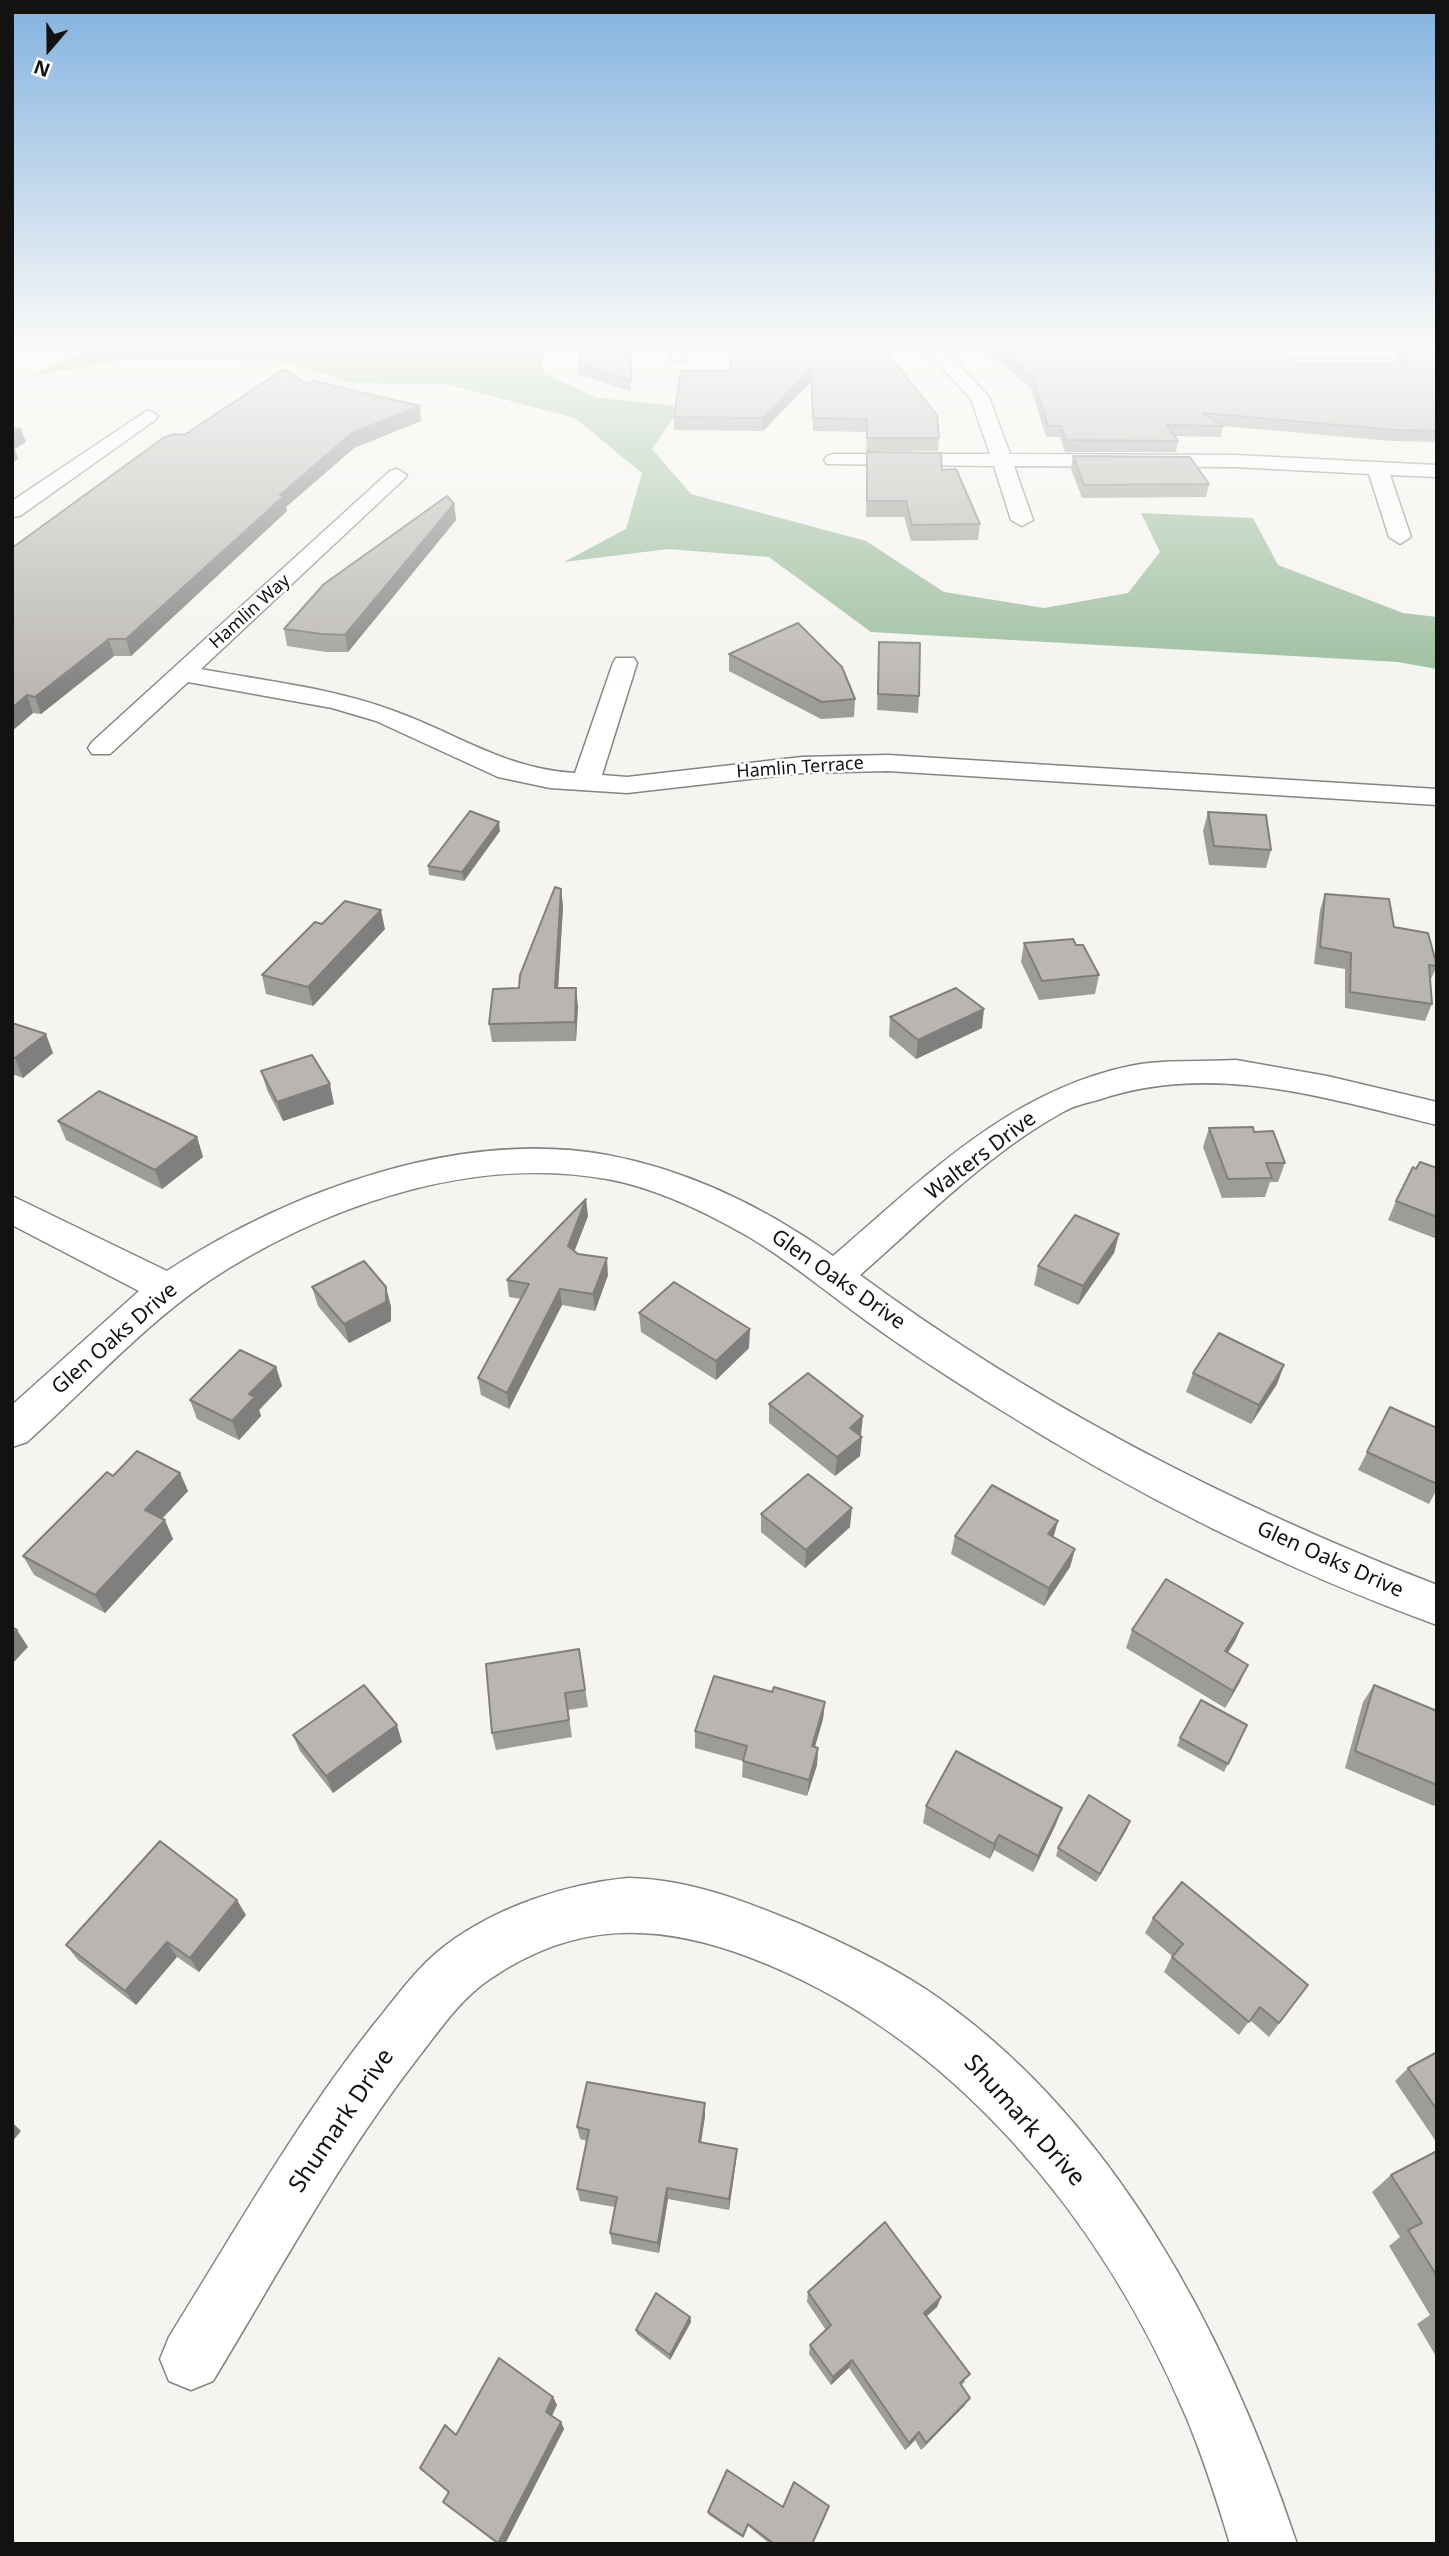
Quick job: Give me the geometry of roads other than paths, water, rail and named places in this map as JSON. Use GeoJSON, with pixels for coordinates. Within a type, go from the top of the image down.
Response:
{"type":"FeatureCollection","features":[{"type":"Feature","properties":{"kind":"street"},"geometry":{"type":"LineString","coordinates":[[12,511],[79,464]]}},
{"type":"Feature","properties":{"kind":"street"},"geometry":{"type":"LineString","coordinates":[[1004,464],[1022,520]]}},
{"type":"Feature","properties":{"kind":"street"},"geometry":{"type":"LineString","coordinates":[[1294,464],[1437,471]]}},
{"type":"Feature","properties":{"kind":"street"},"geometry":{"type":"LineString","coordinates":[[1378,469],[1400,537]]}},
{"type":"Feature","properties":{"kind":"street","name":"Hamlin Way"},"geometry":{"type":"LineString","coordinates":[[101,748],[317,552],[397,475]]}},
{"type":"Feature","properties":{"kind":"street"},"geometry":{"type":"LineString","coordinates":[[585,784],[625,663]]}},
{"type":"Feature","properties":{"kind":"street","name":"Hamlin Terrace"},"geometry":{"type":"LineString","coordinates":[[181,673],[336,701],[398,721],[508,771],[585,784],[627,785],[802,765],[888,763],[1437,797]]}},
{"type":"Feature","properties":{"kind":"street","name":"Walters Drive"},"geometry":{"type":"LineString","coordinates":[[835,1275],[982,1149],[1052,1102],[1132,1076],[1236,1072],[1327,1087],[1437,1114]]}},
{"type":"Feature","properties":{"kind":"street","name":"Glen Oaks Drive"},"geometry":{"type":"LineString","coordinates":[[12,1430],[168,1289],[216,1257],[349,1196],[408,1179],[511,1162],[559,1161],[606,1167],[650,1179],[696,1196],[756,1225],[835,1275],[890,1317],[1010,1394],[1140,1471],[1260,1530],[1437,1605]]}},
{"type":"Feature","properties":{"kind":"street"},"geometry":{"type":"LineString","coordinates":[[12,1209],[168,1289]]}},
{"type":"Feature","properties":{"kind":"street","name":"Shumark Drive"},"geometry":{"type":"LineString","coordinates":[[191,2359],[366,2077],[430,1999],[471,1959],[525,1929],[582,1910],[653,1905],[739,1926],[841,1969],[922,2020],[985,2072],[1064,2158],[1138,2262],[1205,2383],[1252,2500],[1264,2544]]}}]}
